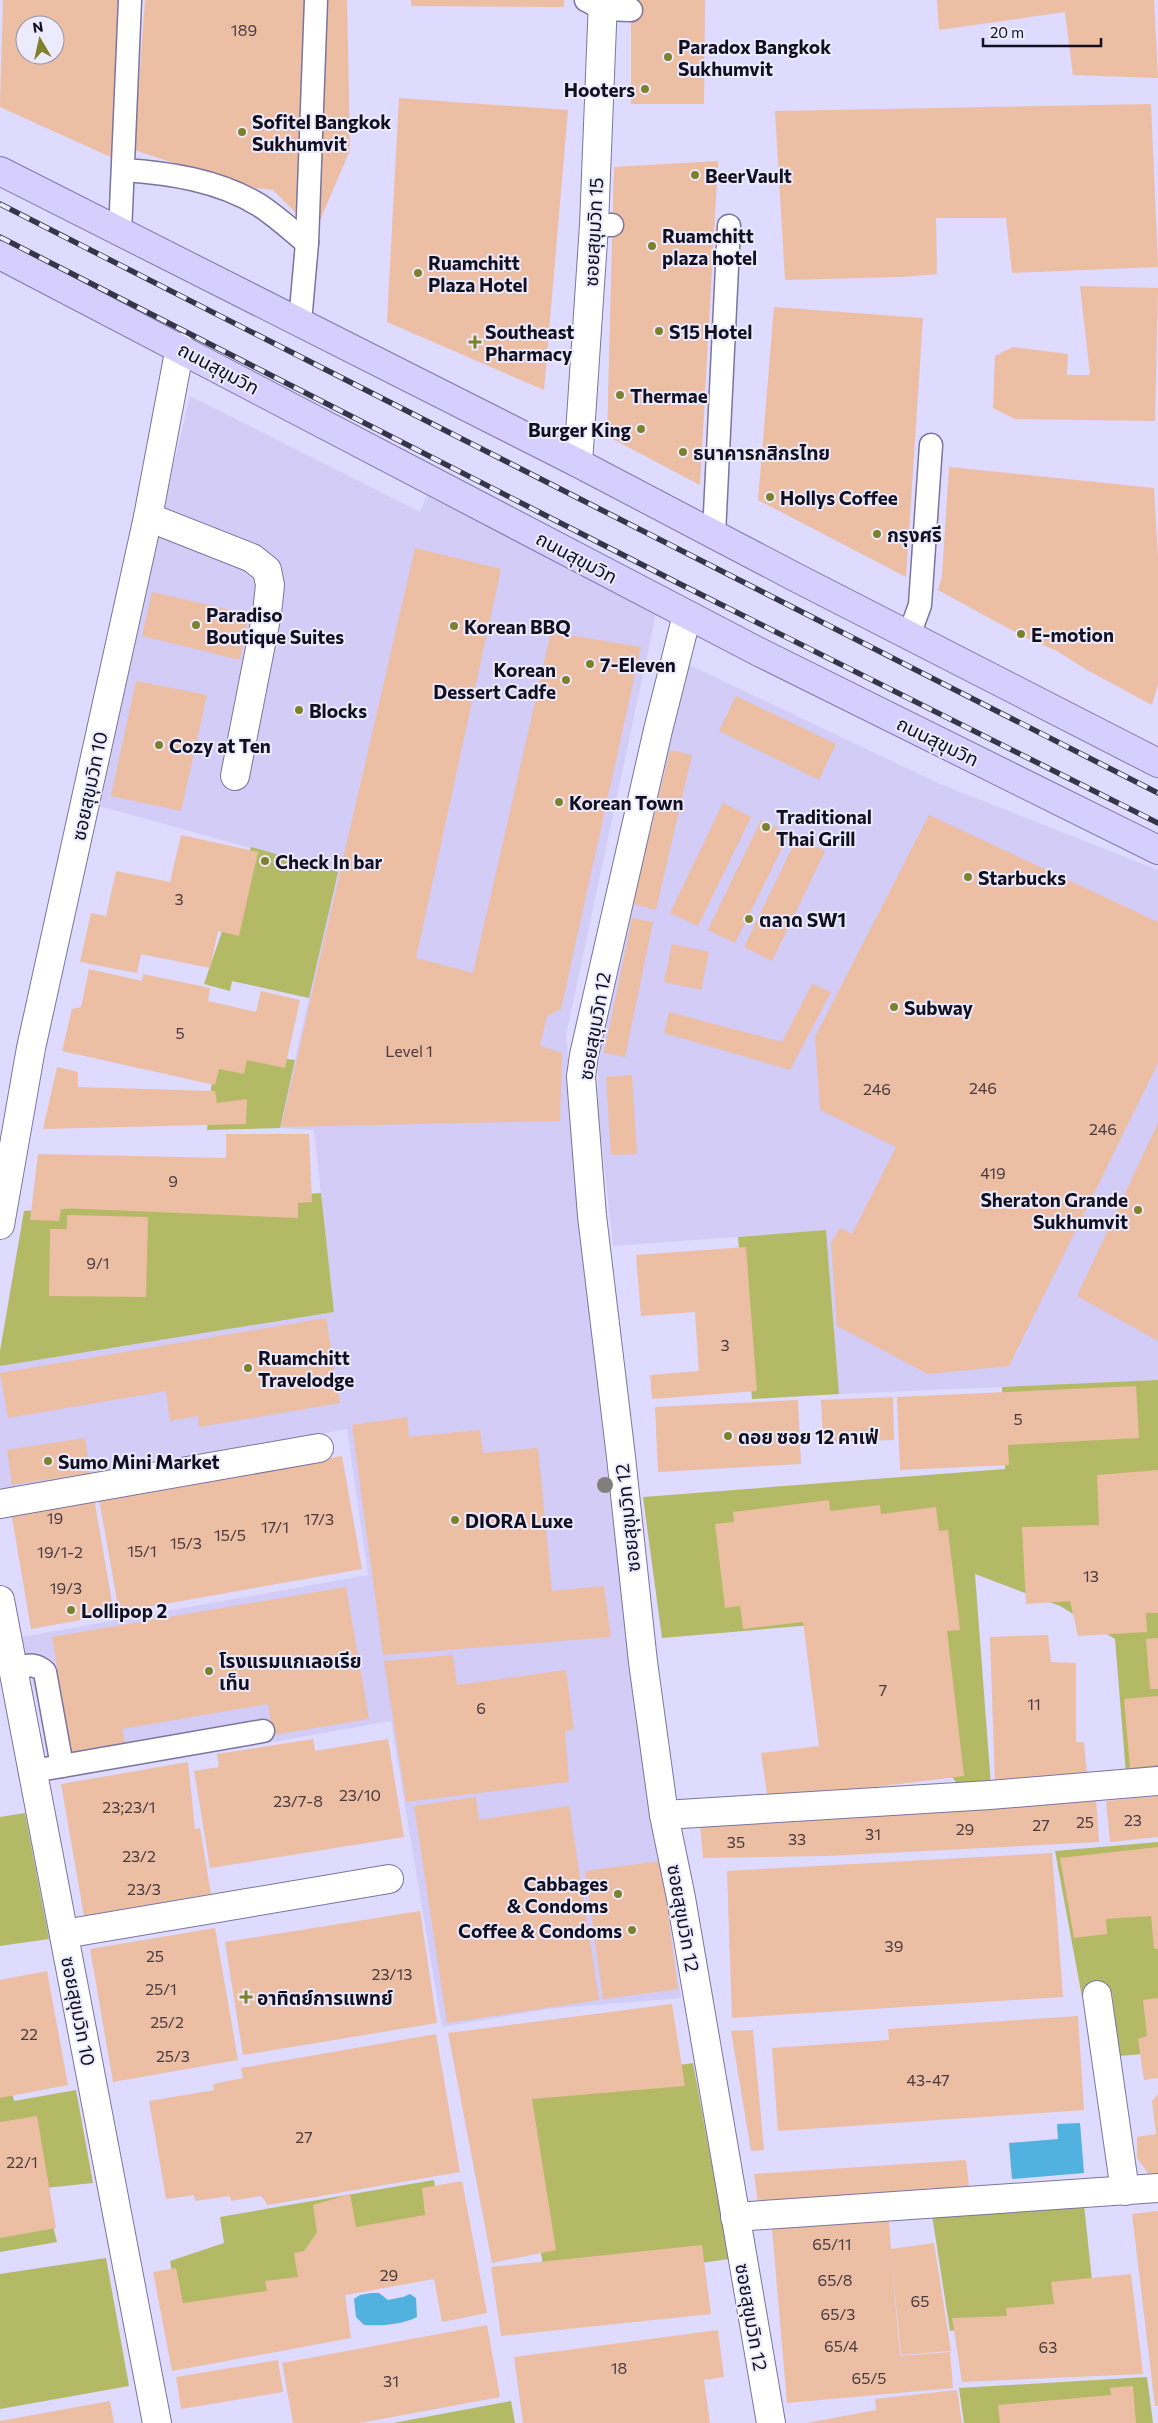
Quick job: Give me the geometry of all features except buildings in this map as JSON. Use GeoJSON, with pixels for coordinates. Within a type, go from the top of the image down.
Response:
{"type":"FeatureCollection","features":[{"type":"Feature","properties":{"kind":"main road"},"geometry":{"type":"LineString","coordinates":[[0,171],[578,463],[1158,763]]}},
{"type":"Feature","properties":{"kind":"main road","name":"ถนนสุขุมวิท"},"geometry":{"type":"LineString","coordinates":[[0,255],[180,347],[687,615],[1158,850]]}},
{"type":"Feature","properties":{"kind":"street","name":"ซอยสุขุมวิท 15"},"geometry":{"type":"LineString","coordinates":[[578,463],[603,225],[597,3]]}},
{"type":"Feature","properties":{"kind":"street","name":"ซอยสุขุมวิท 10"},"geometry":{"type":"LineString","coordinates":[[0,1225],[31,1048],[148,517],[180,347]]}},
{"type":"Feature","properties":{"kind":"street"},"geometry":{"type":"LineString","coordinates":[[148,517],[252,558],[267,570],[270,585],[267,613],[235,776]]}},
{"type":"Feature","properties":{"kind":"street","name":"ซอยสุขุมวิท 12"},"geometry":{"type":"LineString","coordinates":[[687,615],[658,730],[584,1055],[581,1077],[587,1171],[599,1282],[621,1457],[643,1662],[664,1815],[681,1898],[771,2423]]}},
{"type":"Feature","properties":{"kind":"street"},"geometry":{"type":"LineString","coordinates":[[0,1504],[319,1448]]}},
{"type":"Feature","properties":{"kind":"street","name":"ซอยสุขุมวิท 10"},"geometry":{"type":"LineString","coordinates":[[0,1600],[157,2423]]}},
{"type":"Feature","properties":{"kind":"street"},"geometry":{"type":"LineString","coordinates":[[664,1815],[990,1795],[1158,1781]]}},
{"type":"Feature","properties":{"kind":"street"},"geometry":{"type":"LineString","coordinates":[[64,1934],[389,1879]]}},
{"type":"Feature","properties":{"kind":"street"},"geometry":{"type":"LineString","coordinates":[[1097,1995],[1125,2191]]}},
{"type":"Feature","properties":{"kind":"street"},"geometry":{"type":"LineString","coordinates":[[735,2217],[1158,2188]]}},
{"type":"Feature","properties":{"kind":"lane"},"geometry":{"type":"LineString","coordinates":[[120,233],[130,0]]}},
{"type":"Feature","properties":{"kind":"lane"},"geometry":{"type":"LineString","coordinates":[[300,322],[307,243],[316,0]]}},
{"type":"Feature","properties":{"kind":"lane"},"geometry":{"type":"LineString","coordinates":[[597,3],[631,10]]}},
{"type":"Feature","properties":{"kind":"lane"},"geometry":{"type":"LineString","coordinates":[[123,170],[165,173],[237,194],[272,215],[307,243]]}},
{"type":"Feature","properties":{"kind":"lane"},"geometry":{"type":"LineString","coordinates":[[714,534],[729,226]]}},
{"type":"Feature","properties":{"kind":"lane"},"geometry":{"type":"LineString","coordinates":[[910,635],[920,605],[931,445]]}},
{"type":"Feature","properties":{"kind":"lane"},"geometry":{"type":"LineString","coordinates":[[13,1668],[32,1665],[40,1667],[45,1672],[62,1766]]}},
{"type":"Feature","properties":{"kind":"lane"},"geometry":{"type":"LineString","coordinates":[[33,1771],[263,1732]]}},
{"type":"Feature","properties":{"kind":"shaded area"},"geometry":{"type":"Polygon","coordinates":[[[190,396],[420,512],[427,496],[657,609],[566,1035],[598,1392],[627,1638],[681,1998],[548,2009],[442,2027],[391,1721],[56,1780],[22,1637],[368,1575],[347,1429],[0,1490],[0,1366],[334,1312],[314,1130],[280,1128],[337,872],[107,808],[93,806],[190,396]]]}},
{"type":"Feature","properties":{"kind":"shaded area"},"geometry":{"type":"Polygon","coordinates":[[[683,662],[940,784],[1158,870],[1158,1380],[839,1394],[826,1230],[613,1246],[598,1109],[598,1071],[604,1026],[683,662]]]}},
{"type":"Feature","properties":{"kind":"green space"},"geometry":{"type":"Polygon","coordinates":[[[251,847],[338,872],[309,998],[232,981],[230,991],[204,984],[251,847]]]}},
{"type":"Feature","properties":{"kind":"green space"},"geometry":{"type":"Polygon","coordinates":[[[215,1050],[295,1060],[280,1128],[207,1130],[215,1050]]]}},
{"type":"Feature","properties":{"kind":"green space"},"geometry":{"type":"Polygon","coordinates":[[[321,1193],[334,1312],[0,1366],[0,1351],[24,1211],[321,1193]]]}},
{"type":"Feature","properties":{"kind":"green space"},"geometry":{"type":"Polygon","coordinates":[[[826,1230],[839,1394],[752,1399],[738,1237],[826,1230]]]}},
{"type":"Feature","properties":{"kind":"green space"},"geometry":{"type":"Polygon","coordinates":[[[1158,1380],[1158,1771],[1126,1774],[1115,1639],[1060,1606],[975,1574],[991,1786],[961,1788],[824,1624],[662,1638],[643,1497],[1005,1469],[1002,1387],[1158,1380]]]}},
{"type":"Feature","properties":{"kind":"green space"},"geometry":{"type":"Polygon","coordinates":[[[25,1813],[49,1939],[0,1946],[0,1817],[25,1813]]]}},
{"type":"Feature","properties":{"kind":"green space"},"geometry":{"type":"Polygon","coordinates":[[[1158,1842],[1158,2044],[1154,2053],[1119,2056],[1112,1993],[1082,1997],[1055,1851],[1158,1842]]]}},
{"type":"Feature","properties":{"kind":"green space"},"geometry":{"type":"Polygon","coordinates":[[[0,2041],[14,2101],[76,2090],[93,2183],[45,2188],[0,2126],[0,2041]]]}},
{"type":"Feature","properties":{"kind":"green space"},"geometry":{"type":"Polygon","coordinates":[[[693,2063],[729,2259],[546,2284],[514,2089],[693,2063]]]}},
{"type":"Feature","properties":{"kind":"green space"},"geometry":{"type":"Polygon","coordinates":[[[434,2180],[440,2220],[293,2286],[179,2314],[170,2261],[224,2243],[220,2217],[434,2180]]]}},
{"type":"Feature","properties":{"kind":"green space"},"geometry":{"type":"Polygon","coordinates":[[[1084,2205],[1094,2299],[950,2331],[932,2215],[1084,2205]]]}},
{"type":"Feature","properties":{"kind":"green space"},"geometry":{"type":"Polygon","coordinates":[[[50,2214],[57,2242],[0,2252],[0,2222],[50,2214]]]}},
{"type":"Feature","properties":{"kind":"green space"},"geometry":{"type":"Polygon","coordinates":[[[106,2258],[129,2386],[0,2409],[0,2274],[106,2258]]]}},
{"type":"Feature","properties":{"kind":"green space"},"geometry":{"type":"Polygon","coordinates":[[[1147,2377],[1153,2423],[964,2423],[959,2388],[1147,2377]]]}},
{"type":"Feature","properties":{"kind":"green space"},"geometry":{"type":"Polygon","coordinates":[[[511,2401],[515,2423],[393,2423],[511,2401]]]}},
{"type":"Feature","properties":{"kind":"water"},"geometry":{"type":"Polygon","coordinates":[[[1080,2123],[1084,2173],[1012,2179],[1009,2143],[1058,2139],[1057,2124],[1080,2123]]]}},
{"type":"Feature","properties":{"kind":"water"},"geometry":{"type":"Polygon","coordinates":[[[379,2293],[388,2300],[410,2294],[416,2298],[417,2317],[391,2324],[364,2325],[356,2317],[354,2299],[360,2295],[379,2293]]]}},
{"type":"Feature","properties":{"kind":"railway"},"geometry":{"type":"LineString","coordinates":[[0,204],[1158,793]]}},
{"type":"Feature","properties":{"kind":"railway"},"geometry":{"type":"LineString","coordinates":[[0,237],[680,584],[1158,823]]}},
{"type":"Feature","properties":{"kind":"place","name":"Paradox Bangkok Sukhumvit"},"geometry":{"type":"Point","coordinates":[668,57]}},
{"type":"Feature","properties":{"kind":"place","name":"Hooters"},"geometry":{"type":"Point","coordinates":[645,89]}},
{"type":"Feature","properties":{"kind":"place","name":"Sofitel Bangkok Sukhumvit"},"geometry":{"type":"Point","coordinates":[242,132]}},
{"type":"Feature","properties":{"kind":"place","name":"BeerVault"},"geometry":{"type":"Point","coordinates":[695,175]}},
{"type":"Feature","properties":{"kind":"place","name":"Ruamchitt plaza hotel"},"geometry":{"type":"Point","coordinates":[652,246]}},
{"type":"Feature","properties":{"kind":"place","name":"Ruamchitt Plaza Hotel"},"geometry":{"type":"Point","coordinates":[418,273]}},
{"type":"Feature","properties":{"kind":"place","name":"S15 Hotel"},"geometry":{"type":"Point","coordinates":[659,331]}},
{"type":"Feature","properties":{"kind":"place","name":"Southeast Pharmacy"},"geometry":{"type":"Point","coordinates":[475,342]}},
{"type":"Feature","properties":{"kind":"place","name":"Thermae"},"geometry":{"type":"Point","coordinates":[620,395]}},
{"type":"Feature","properties":{"kind":"place","name":"Burger King"},"geometry":{"type":"Point","coordinates":[641,429]}},
{"type":"Feature","properties":{"kind":"place","name":"ธนาคารกสิกรไทย"},"geometry":{"type":"Point","coordinates":[683,452]}},
{"type":"Feature","properties":{"kind":"place","name":"Hollys Coffee"},"geometry":{"type":"Point","coordinates":[770,497]}},
{"type":"Feature","properties":{"kind":"place","name":"กรุงศรี"},"geometry":{"type":"Point","coordinates":[877,534]}},
{"type":"Feature","properties":{"kind":"place","name":"Paradiso Boutique Suites"},"geometry":{"type":"Point","coordinates":[196,625]}},
{"type":"Feature","properties":{"kind":"place","name":"Korean BBQ"},"geometry":{"type":"Point","coordinates":[454,626]}},
{"type":"Feature","properties":{"kind":"place","name":"E-motion"},"geometry":{"type":"Point","coordinates":[1021,634]}},
{"type":"Feature","properties":{"kind":"place","name":"7-Eleven"},"geometry":{"type":"Point","coordinates":[590,664]}},
{"type":"Feature","properties":{"kind":"place","name":"Korean Dessert Cadfe"},"geometry":{"type":"Point","coordinates":[566,680]}},
{"type":"Feature","properties":{"kind":"place","name":"Blocks"},"geometry":{"type":"Point","coordinates":[299,710]}},
{"type":"Feature","properties":{"kind":"place","name":"Cozy at Ten"},"geometry":{"type":"Point","coordinates":[159,745]}},
{"type":"Feature","properties":{"kind":"place","name":"Korean Town"},"geometry":{"type":"Point","coordinates":[559,802]}},
{"type":"Feature","properties":{"kind":"place","name":"Traditional Thai Grill"},"geometry":{"type":"Point","coordinates":[766,827]}},
{"type":"Feature","properties":{"kind":"place","name":"Check In bar"},"geometry":{"type":"Point","coordinates":[265,861]}},
{"type":"Feature","properties":{"kind":"place","name":"Starbucks"},"geometry":{"type":"Point","coordinates":[968,877]}},
{"type":"Feature","properties":{"kind":"place","name":"ตลาด SW1"},"geometry":{"type":"Point","coordinates":[749,919]}},
{"type":"Feature","properties":{"kind":"place","name":"Subway"},"geometry":{"type":"Point","coordinates":[894,1007]}},
{"type":"Feature","properties":{"kind":"place","name":"Sheraton Grande Sukhumvit"},"geometry":{"type":"Point","coordinates":[1138,1210]}},
{"type":"Feature","properties":{"kind":"place","name":"Ruamchitt Travelodge"},"geometry":{"type":"Point","coordinates":[248,1368]}},
{"type":"Feature","properties":{"kind":"place","name":"ดอย ซอย 12 คาเฟ่"},"geometry":{"type":"Point","coordinates":[728,1436]}},
{"type":"Feature","properties":{"kind":"place","name":"Sumo Mini Market"},"geometry":{"type":"Point","coordinates":[48,1461]}},
{"type":"Feature","properties":{"kind":"place","name":"DIORA Luxe"},"geometry":{"type":"Point","coordinates":[455,1520]}},
{"type":"Feature","properties":{"kind":"place","name":"Lollipop 2"},"geometry":{"type":"Point","coordinates":[71,1610]}},
{"type":"Feature","properties":{"kind":"place","name":"โรงแรมแกเลอเรีย เท็น"},"geometry":{"type":"Point","coordinates":[209,1671]}},
{"type":"Feature","properties":{"kind":"place","name":"Cabbages & Condoms"},"geometry":{"type":"Point","coordinates":[618,1894]}},
{"type":"Feature","properties":{"kind":"place","name":"Coffee & Condoms"},"geometry":{"type":"Point","coordinates":[632,1930]}},
{"type":"Feature","properties":{"kind":"place","name":"อาทิตย์การแพทย์"},"geometry":{"type":"Point","coordinates":[246,1997]}}]}
